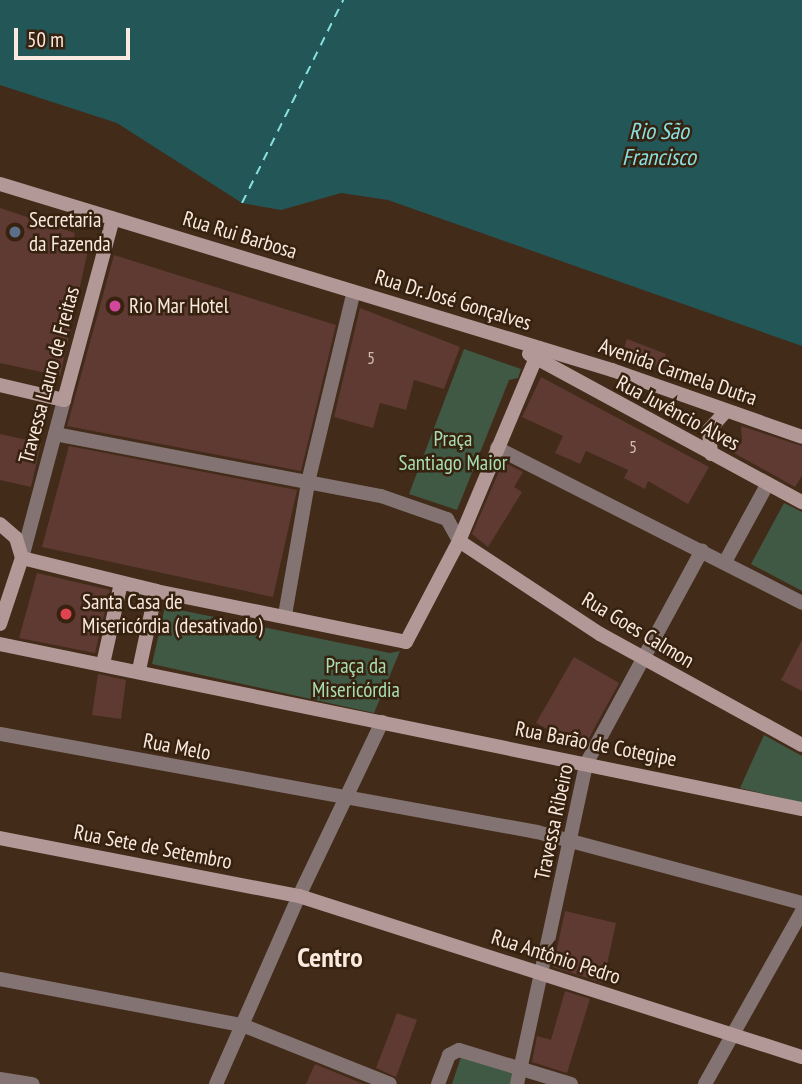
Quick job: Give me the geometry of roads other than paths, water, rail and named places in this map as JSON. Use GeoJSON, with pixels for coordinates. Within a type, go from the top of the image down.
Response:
{"type":"FeatureCollection","features":[{"type":"Feature","properties":{"kind":"street","name":"Rua Rui Barbosa"},"geometry":{"type":"LineString","coordinates":[[0,184],[353,296]]}},
{"type":"Feature","properties":{"kind":"street","name":"Travessa Lauro de Freitas"},"geometry":{"type":"LineString","coordinates":[[0,624],[22,558],[113,218]]}},
{"type":"Feature","properties":{"kind":"street","name":"Rua Dr. José Gonçalves"},"geometry":{"type":"LineString","coordinates":[[353,296],[514,342],[538,354]]}},
{"type":"Feature","properties":{"kind":"street"},"geometry":{"type":"LineString","coordinates":[[285,615],[308,484],[353,296]]}},
{"type":"Feature","properties":{"kind":"street"},"geometry":{"type":"LineString","coordinates":[[0,524],[16,538],[22,558],[156,591],[285,615],[398,644],[410,639],[459,541],[538,354]]}},
{"type":"Feature","properties":{"kind":"street","name":"Avenida Carmela Dutra"},"geometry":{"type":"LineString","coordinates":[[538,354],[802,437]]}},
{"type":"Feature","properties":{"kind":"street","name":"Rua Juvêncio Alves"},"geometry":{"type":"LineString","coordinates":[[538,354],[711,454],[802,502]]}},
{"type":"Feature","properties":{"kind":"street"},"geometry":{"type":"LineString","coordinates":[[0,385],[64,400]]}},
{"type":"Feature","properties":{"kind":"street"},"geometry":{"type":"LineString","coordinates":[[711,454],[709,430],[726,411]]}},
{"type":"Feature","properties":{"kind":"street"},"geometry":{"type":"LineString","coordinates":[[55,434],[412,505],[447,519],[459,541]]}},
{"type":"Feature","properties":{"kind":"street"},"geometry":{"type":"LineString","coordinates":[[497,448],[802,603]]}},
{"type":"Feature","properties":{"kind":"street"},"geometry":{"type":"LineString","coordinates":[[725,562],[767,485]]}},
{"type":"Feature","properties":{"kind":"street","name":"Rua Goes Calmon"},"geometry":{"type":"LineString","coordinates":[[459,541],[644,660],[802,745]]}},
{"type":"Feature","properties":{"kind":"street","name":"Travessa Ribeiro"},"geometry":{"type":"LineString","coordinates":[[519,1077],[543,975],[586,764],[702,550]]}},
{"type":"Feature","properties":{"kind":"street"},"geometry":{"type":"LineString","coordinates":[[103,664],[121,583]]}},
{"type":"Feature","properties":{"kind":"street"},"geometry":{"type":"LineString","coordinates":[[139,670],[156,591]]}},
{"type":"Feature","properties":{"kind":"street","name":"Rua Barão de Cotegipe"},"geometry":{"type":"LineString","coordinates":[[0,644],[139,670],[802,809]]}},
{"type":"Feature","properties":{"kind":"street"},"geometry":{"type":"LineString","coordinates":[[216,1084],[299,896],[382,722]]}},
{"type":"Feature","properties":{"kind":"street","name":"Rua Melo"},"geometry":{"type":"LineString","coordinates":[[0,734],[571,840],[802,903]]}},
{"type":"Feature","properties":{"kind":"street","name":"Rua Sete de Setembro"},"geometry":{"type":"LineString","coordinates":[[0,838],[299,896]]}},
{"type":"Feature","properties":{"kind":"street","name":"Rua Antônio Pedro"},"geometry":{"type":"LineString","coordinates":[[299,896],[802,1057]]}},
{"type":"Feature","properties":{"kind":"street"},"geometry":{"type":"LineString","coordinates":[[705,1084],[802,912]]}},
{"type":"Feature","properties":{"kind":"street"},"geometry":{"type":"LineString","coordinates":[[0,979],[242,1025],[390,1084]]}},
{"type":"Feature","properties":{"kind":"street"},"geometry":{"type":"LineString","coordinates":[[438,1084],[454,1050],[519,1077],[571,1084]]}},
{"type":"Feature","properties":{"kind":"street"},"geometry":{"type":"LineString","coordinates":[[0,1079],[33,1084]]}},
{"type":"Feature","properties":{"kind":"water","name":"Rio São Francisco"},"geometry":{"type":"Polygon","coordinates":[[[0,0],[802,0],[802,346],[388,200],[341,193],[281,210],[242,203],[117,123],[0,85],[0,0]]]}},
{"type":"Feature","properties":{"kind":"place","name":"Secretaria da Fazenda"},"geometry":{"type":"Point","coordinates":[15,232]}},
{"type":"Feature","properties":{"kind":"place","name":"Rio Mar Hotel"},"geometry":{"type":"Point","coordinates":[115,306]}},
{"type":"Feature","properties":{"kind":"place","name":"Santa Casa de Misericórdia (desativado)"},"geometry":{"type":"Point","coordinates":[66,614]}},
{"type":"Feature","properties":{"kind":"district","name":"Centro"},"geometry":{"type":"Point","coordinates":[330,957]}},
{"type":"Feature","properties":{"kind":"park label","name":"Praça Santiago Maior"},"geometry":{"type":"Point","coordinates":[453,451]}},
{"type":"Feature","properties":{"kind":"park label","name":"Praça da Misericórdia"},"geometry":{"type":"Point","coordinates":[356,678]}}]}
